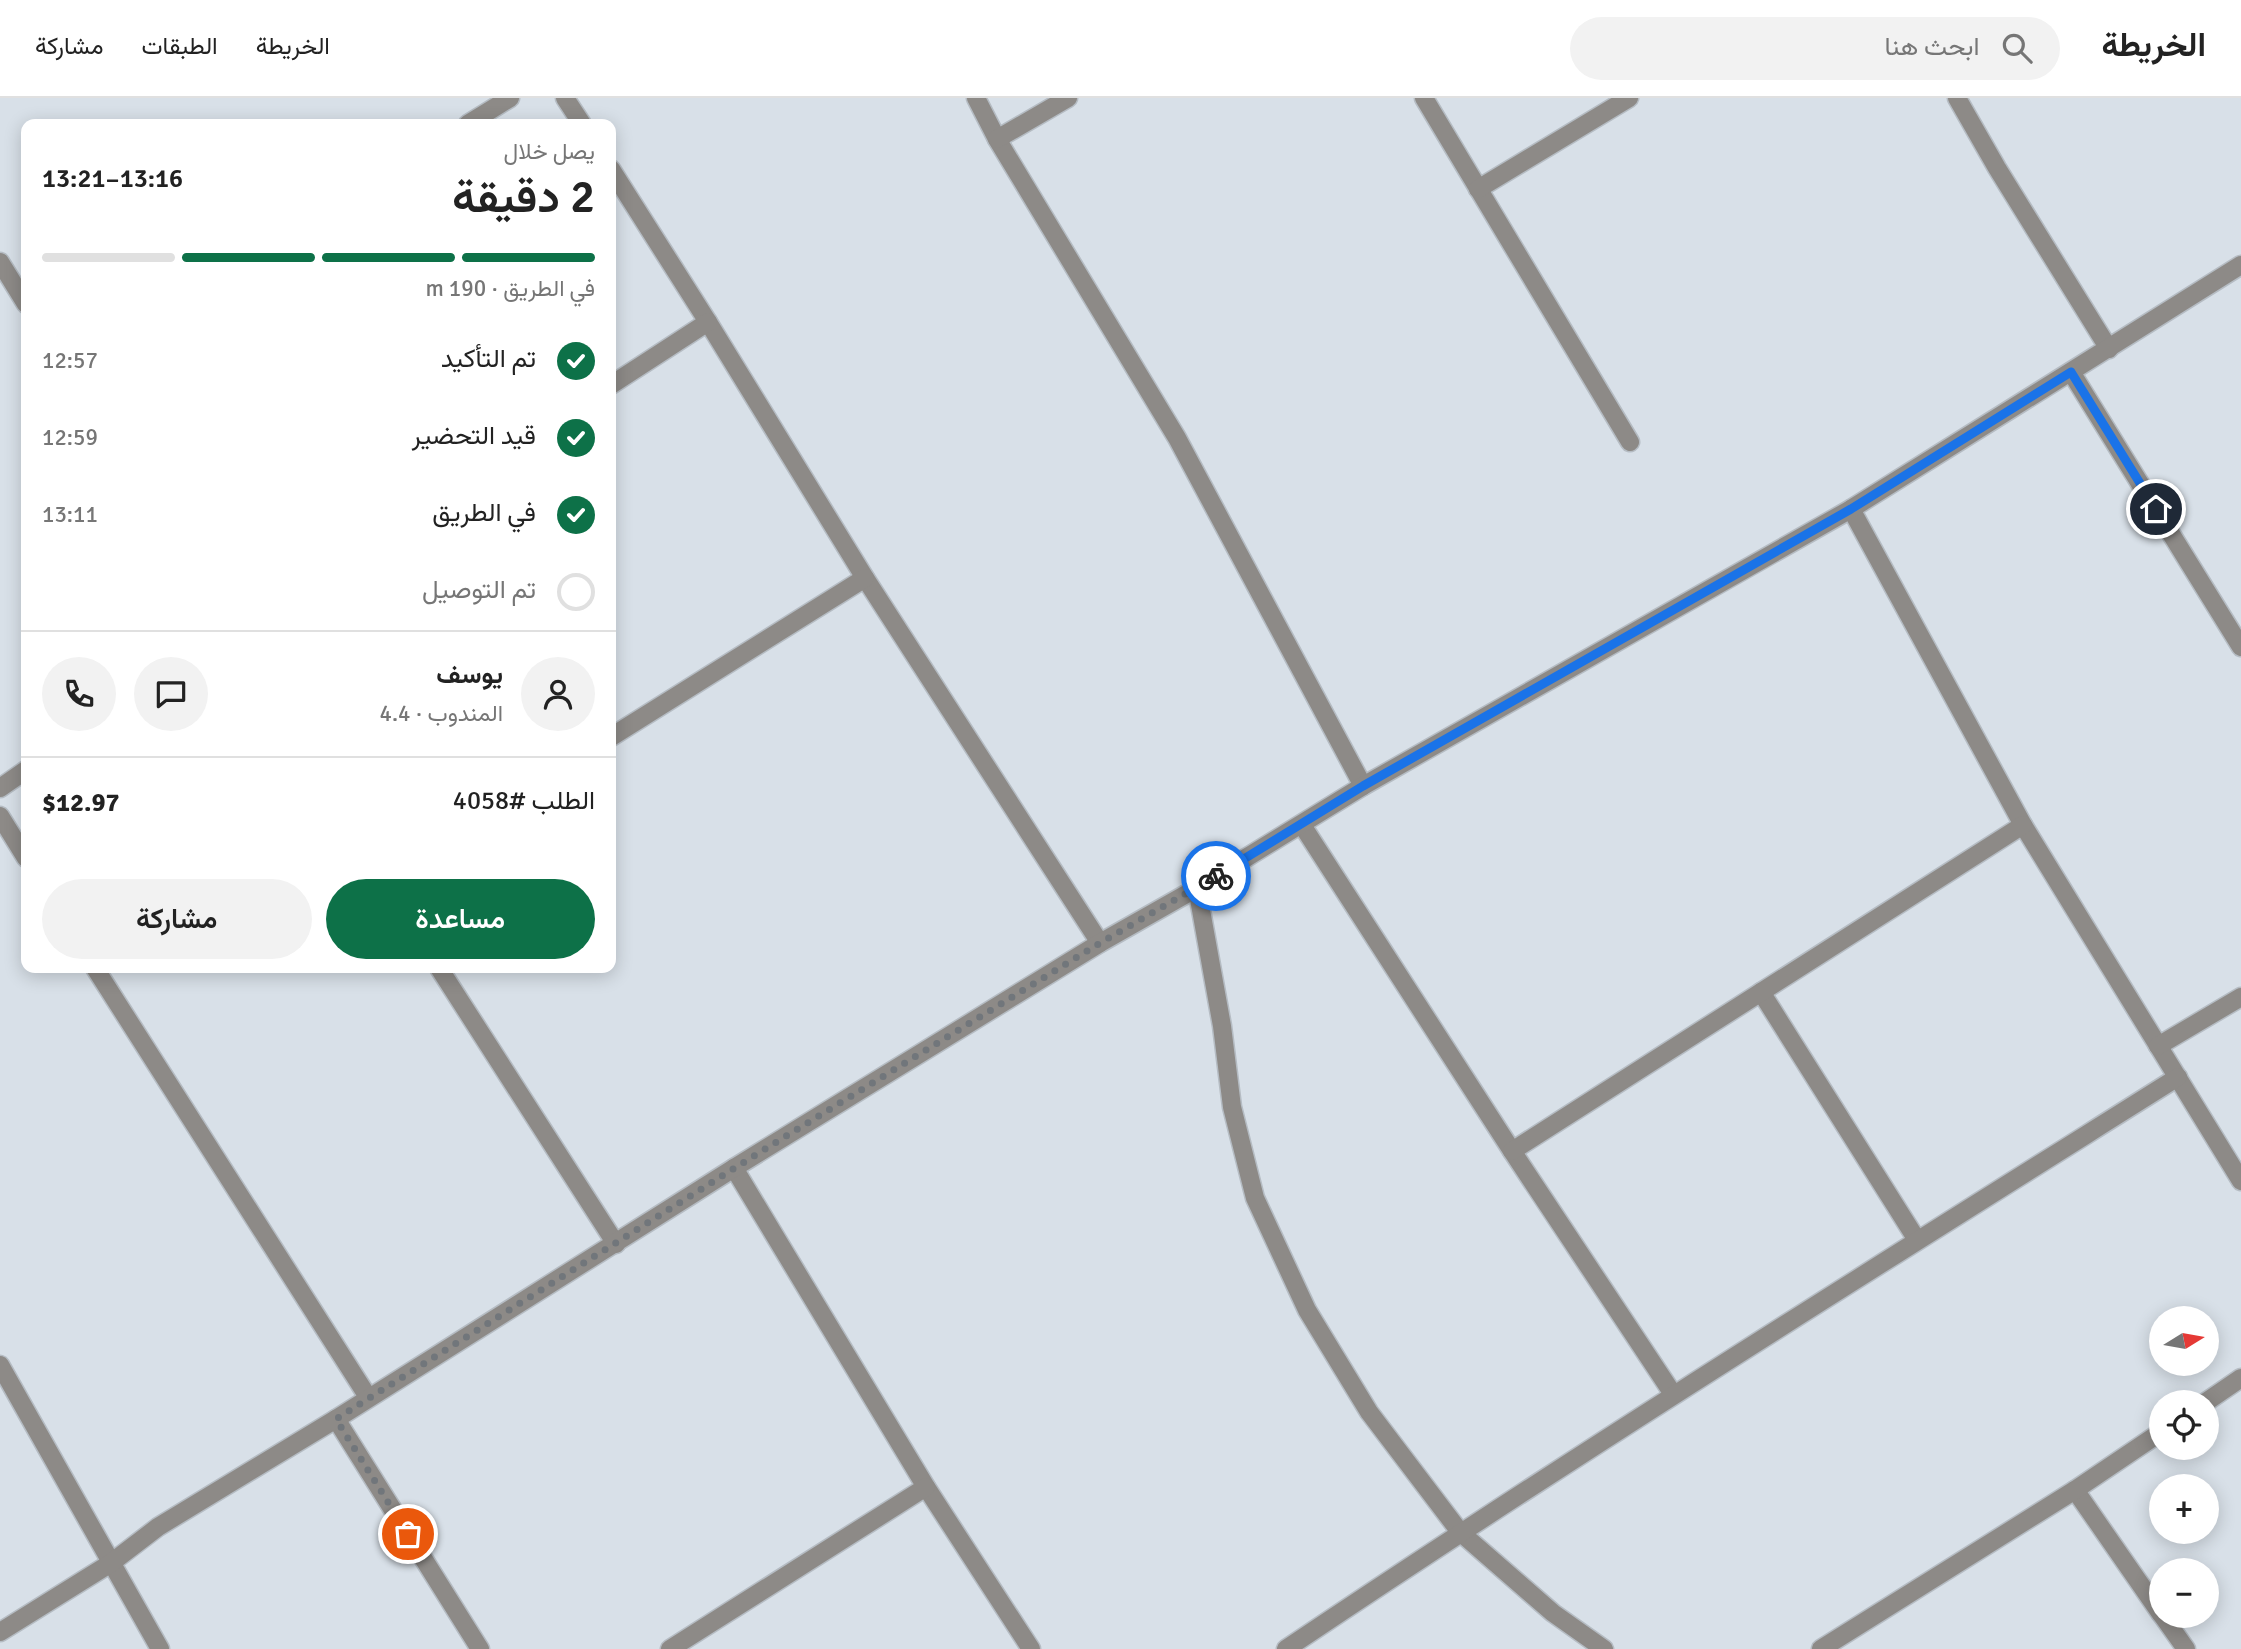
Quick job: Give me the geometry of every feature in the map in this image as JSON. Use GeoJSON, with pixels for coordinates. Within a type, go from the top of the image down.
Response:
{"type":"FeatureCollection","features":[{"type":"Feature","properties":{"kind":"street"},"geometry":{"type":"LineString","coordinates":[[476,119],[510,98]]}},
{"type":"Feature","properties":{"kind":"street"},"geometry":{"type":"LineString","coordinates":[[565,98],[579,119]]}},
{"type":"Feature","properties":{"kind":"street"},"geometry":{"type":"LineString","coordinates":[[976,98],[997,139],[1177,438],[1363,786]]}},
{"type":"Feature","properties":{"kind":"street"},"geometry":{"type":"LineString","coordinates":[[997,139],[1068,98]]}},
{"type":"Feature","properties":{"kind":"street"},"geometry":{"type":"LineString","coordinates":[[1424,98],[1630,442]]}},
{"type":"Feature","properties":{"kind":"street"},"geometry":{"type":"LineString","coordinates":[[1478,189],[1629,98]]}},
{"type":"Feature","properties":{"kind":"street"},"geometry":{"type":"LineString","coordinates":[[1957,98],[2109,349]]}},
{"type":"Feature","properties":{"kind":"street"},"geometry":{"type":"LineString","coordinates":[[616,177],[865,578],[1100,943]]}},
{"type":"Feature","properties":{"kind":"street"},"geometry":{"type":"LineString","coordinates":[[1,265],[21,296]]}},
{"type":"Feature","properties":{"kind":"street"},"geometry":{"type":"LineString","coordinates":[[0,1632],[111,1563],[158,1527],[1100,943],[1197,888],[1363,786],[1851,509],[2241,265]]}},
{"type":"Feature","properties":{"kind":"street"},"geometry":{"type":"LineString","coordinates":[[616,382],[708,322]]}},
{"type":"Feature","properties":{"kind":"street"},"geometry":{"type":"LineString","coordinates":[[2071,372],[2241,647]]}},
{"type":"Feature","properties":{"kind":"street"},"geometry":{"type":"LineString","coordinates":[[1851,509],[2023,825],[2241,1181]]}},
{"type":"Feature","properties":{"kind":"street"},"geometry":{"type":"LineString","coordinates":[[616,734],[865,578]]}},
{"type":"Feature","properties":{"kind":"street"},"geometry":{"type":"LineString","coordinates":[[0,788],[21,773]]}},
{"type":"Feature","properties":{"kind":"street"},"geometry":{"type":"LineString","coordinates":[[0,816],[21,850]]}},
{"type":"Feature","properties":{"kind":"street"},"geometry":{"type":"LineString","coordinates":[[1302,825],[1673,1394]]}},
{"type":"Feature","properties":{"kind":"street"},"geometry":{"type":"LineString","coordinates":[[1513,1151],[2023,825]]}},
{"type":"Feature","properties":{"kind":"street"},"geometry":{"type":"LineString","coordinates":[[1197,888],[1222,1027],[1232,1107],[1255,1198],[1307,1310],[1368,1412],[1461,1532],[1553,1613],[1604,1649]]}},
{"type":"Feature","properties":{"kind":"street"},"geometry":{"type":"LineString","coordinates":[[98,973],[369,1397]]}},
{"type":"Feature","properties":{"kind":"street"},"geometry":{"type":"LineString","coordinates":[[442,973],[616,1244]]}},
{"type":"Feature","properties":{"kind":"street"},"geometry":{"type":"LineString","coordinates":[[1761,992],[1917,1240]]}},
{"type":"Feature","properties":{"kind":"street"},"geometry":{"type":"LineString","coordinates":[[2158,1045],[2241,997]]}},
{"type":"Feature","properties":{"kind":"street"},"geometry":{"type":"LineString","coordinates":[[1286,1649],[1673,1394],[2178,1077]]}},
{"type":"Feature","properties":{"kind":"street"},"geometry":{"type":"LineString","coordinates":[[734,1168],[926,1487],[1031,1649]]}},
{"type":"Feature","properties":{"kind":"street"},"geometry":{"type":"LineString","coordinates":[[0,1365],[160,1649]]}},
{"type":"Feature","properties":{"kind":"street"},"geometry":{"type":"LineString","coordinates":[[2219,1393],[2241,1378]]}},
{"type":"Feature","properties":{"kind":"street"},"geometry":{"type":"LineString","coordinates":[[336,1419],[480,1649]]}},
{"type":"Feature","properties":{"kind":"street"},"geometry":{"type":"LineString","coordinates":[[1821,1649],[2075,1490],[2149,1440]]}},
{"type":"Feature","properties":{"kind":"street"},"geometry":{"type":"LineString","coordinates":[[670,1649],[926,1487]]}},
{"type":"Feature","properties":{"kind":"street"},"geometry":{"type":"LineString","coordinates":[[2075,1490],[2149,1596]]}},
{"type":"Feature","properties":{"kind":"street"},"geometry":{"type":"LineString","coordinates":[[2171,1628],[2186,1649]]}},
{"type":"Feature","properties":{"kind":"way so far"},"geometry":{"type":"LineString","coordinates":[[408,1534],[336,1419],[757,1154],[1100,943],[1216,876]]}},
{"type":"Feature","properties":{"kind":"route"},"geometry":{"type":"LineString","coordinates":[[1216,876],[1363,786],[1851,509],[2071,372],[2156,509]]}}]}
